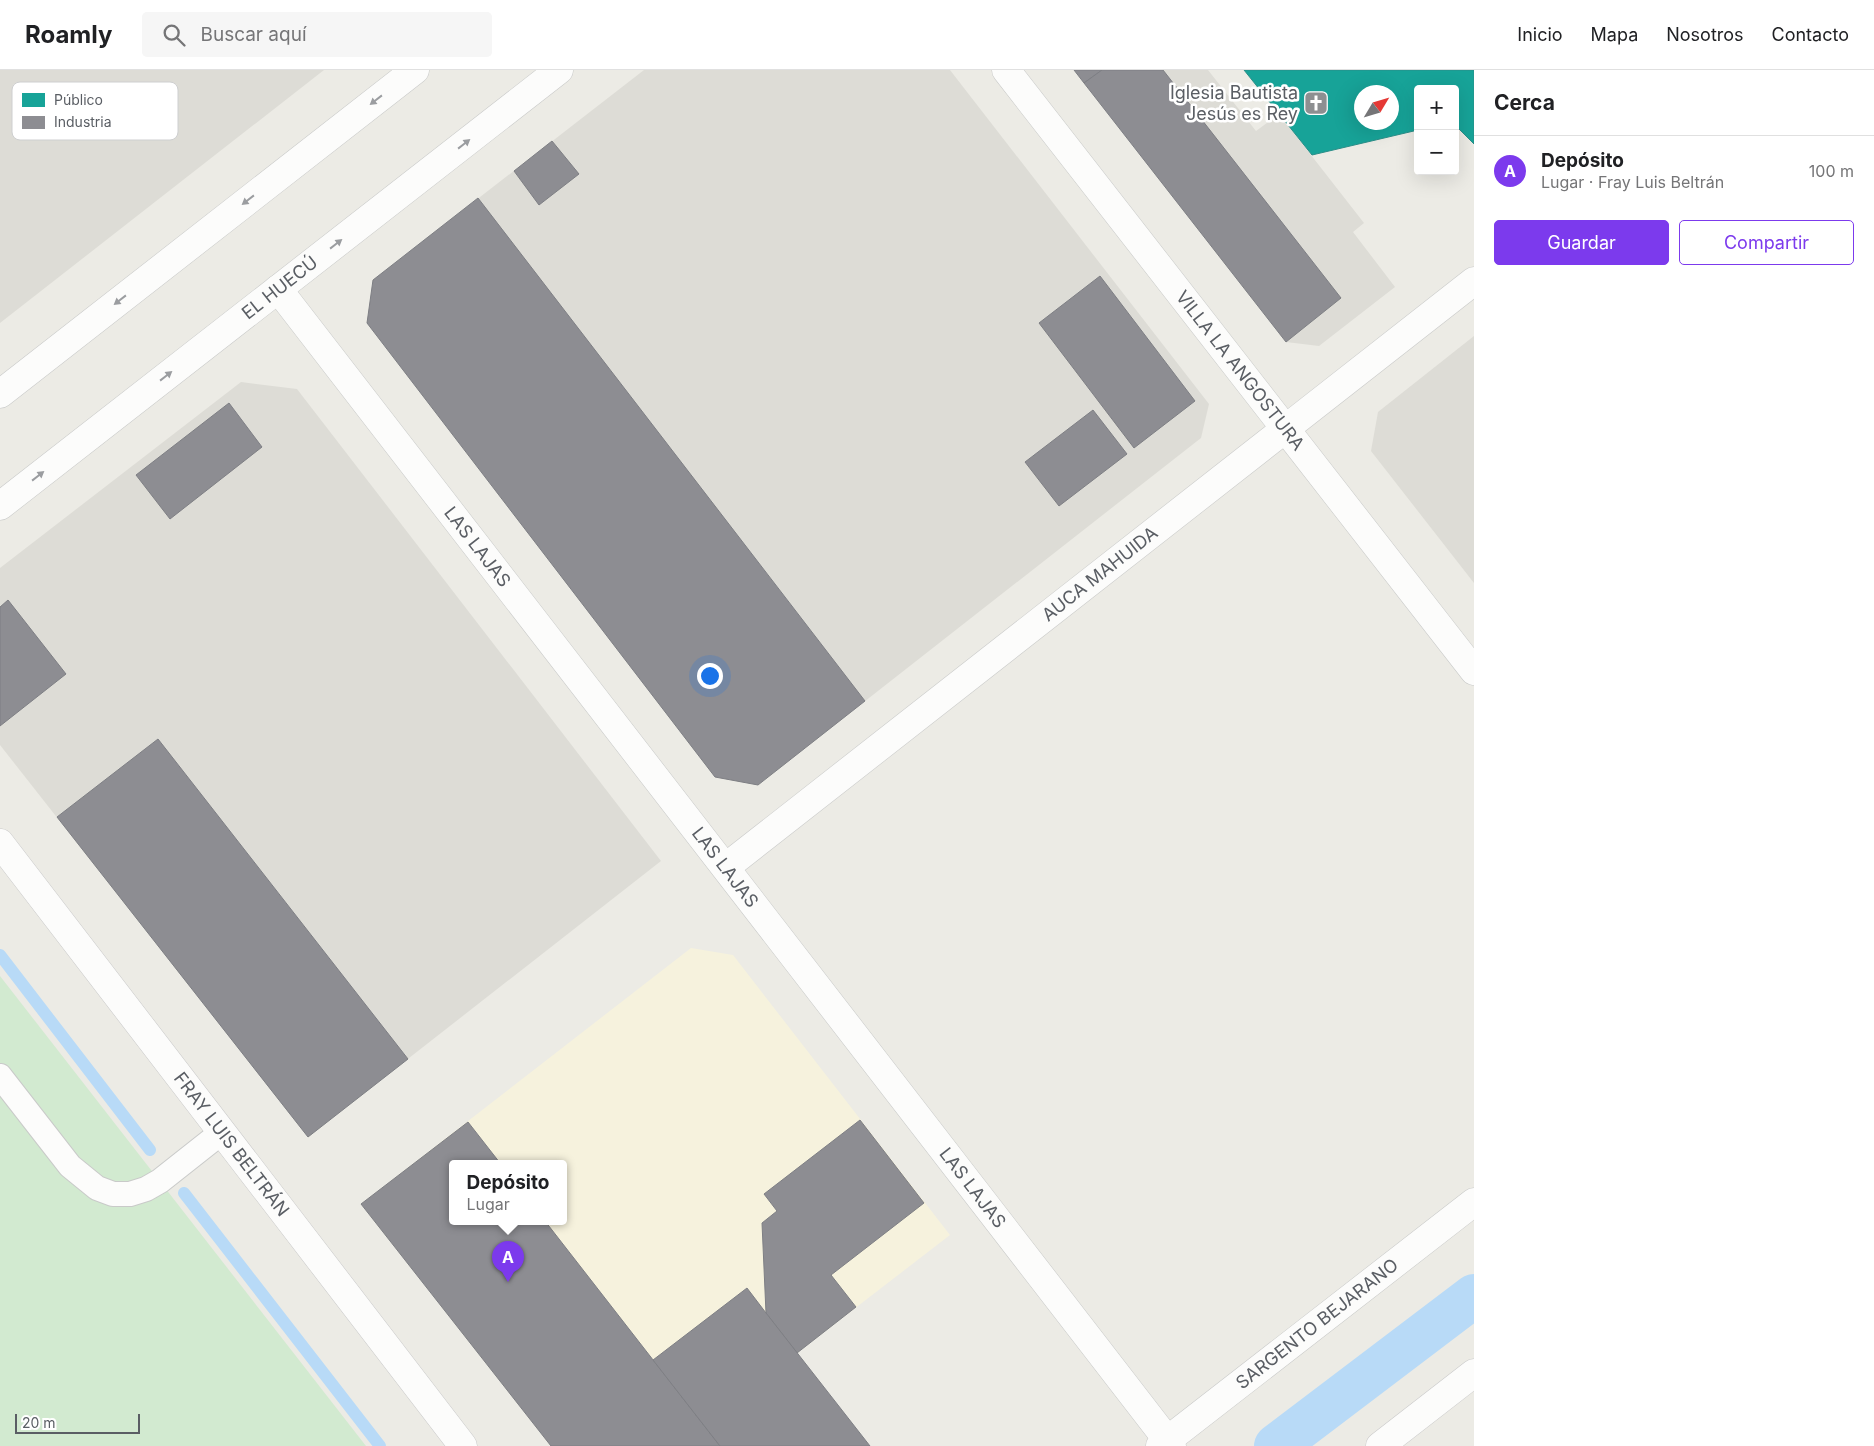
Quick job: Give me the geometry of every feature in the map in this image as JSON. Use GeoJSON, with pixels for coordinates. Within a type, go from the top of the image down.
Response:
{"type":"FeatureCollection","features":[{"type":"Feature","properties":{"kind":"street"},"geometry":{"type":"LineString","coordinates":[[0,394],[415,70]]}},
{"type":"Feature","properties":{"kind":"street","name":"EL HUECÚ"},"geometry":{"type":"LineString","coordinates":[[0,506],[560,70]]}},
{"type":"Feature","properties":{"kind":"street","name":"VILLA LA ANGOSTURA"},"geometry":{"type":"LineString","coordinates":[[1006,70],[1474,671]]}},
{"type":"Feature","properties":{"kind":"street","name":"AUCA MAHUIDA"},"geometry":{"type":"LineString","coordinates":[[726,868],[1474,282]]}},
{"type":"Feature","properties":{"kind":"street","name":"LAS LAJAS"},"geometry":{"type":"LineString","coordinates":[[278,289],[726,868],[1167,1444]]}},
{"type":"Feature","properties":{"kind":"street","name":"FRAY LUIS BELTRÁN"},"geometry":{"type":"LineString","coordinates":[[0,843],[463,1446]]}},
{"type":"Feature","properties":{"kind":"street","name":"SARGENTO BEJARANO"},"geometry":{"type":"LineString","coordinates":[[1167,1444],[1474,1202]]}},
{"type":"Feature","properties":{"kind":"street"},"geometry":{"type":"LineString","coordinates":[[1380,1446],[1474,1373]]}},
{"type":"Feature","properties":{"kind":"lane"},"geometry":{"type":"LineString","coordinates":[[0,1076],[70,1166],[96,1188],[113,1194],[130,1194],[146,1189],[160,1181],[222,1132]]}},
{"type":"Feature","properties":{"kind":"shaded area"},"geometry":{"type":"Polygon","coordinates":[[[0,70],[324,70],[0,323],[0,70]]]}},
{"type":"Feature","properties":{"kind":"shaded area"},"geometry":{"type":"Polygon","coordinates":[[[644,70],[950,70],[1209,404],[1201,438],[758,785],[715,777],[367,323],[373,280],[644,70]]]}},
{"type":"Feature","properties":{"kind":"shaded area"},"geometry":{"type":"Polygon","coordinates":[[[1074,70],[1208,70],[1256,131],[1279,114],[1364,223],[1353,232],[1395,287],[1319,346],[1286,342],[1074,70]]]}},
{"type":"Feature","properties":{"kind":"shaded area"},"geometry":{"type":"Polygon","coordinates":[[[1474,336],[1474,583],[1371,451],[1378,412],[1474,336]]]}},
{"type":"Feature","properties":{"kind":"shaded area"},"geometry":{"type":"Polygon","coordinates":[[[241,382],[297,389],[661,861],[308,1137],[0,745],[0,568],[241,382]]]}},
{"type":"Feature","properties":{"kind":"shaded area"},"geometry":{"type":"Polygon","coordinates":[[[691,948],[733,955],[950,1235],[797,1353],[551,1446],[361,1204],[691,948]]]}},
{"type":"Feature","properties":{"kind":"green space"},"geometry":{"type":"Polygon","coordinates":[[[0,976],[366,1446],[0,1446],[0,976]]]}},
{"type":"Feature","properties":{"kind":"building: Público","name":"Iglesia Bautista Jesús es Rey"},"geometry":{"type":"Polygon","coordinates":[[[1244,70],[1474,70],[1474,144],[1459,129],[1459,85],[1414,85],[1414,131],[1312,155],[1244,70]]]}},
{"type":"Feature","properties":{"kind":"building: Industria"},"geometry":{"type":"Polygon","coordinates":[[[1074,70],[1102,70],[1084,83],[1074,70]]]}},
{"type":"Feature","properties":{"kind":"building: Industria"},"geometry":{"type":"Polygon","coordinates":[[[1102,70],[1163,70],[1341,298],[1286,342],[1084,83],[1102,70]]]}},
{"type":"Feature","properties":{"kind":"building: Industria"},"geometry":{"type":"Polygon","coordinates":[[[552,141],[579,174],[539,205],[514,171],[552,141]]]}},
{"type":"Feature","properties":{"kind":"building: Industria"},"geometry":{"type":"Polygon","coordinates":[[[478,198],[865,701],[758,785],[715,777],[367,323],[373,280],[478,198]]]}},
{"type":"Feature","properties":{"kind":"building: Industria"},"geometry":{"type":"Polygon","coordinates":[[[1100,276],[1195,401],[1134,448],[1039,323],[1100,276]]]}},
{"type":"Feature","properties":{"kind":"building: Industria"},"geometry":{"type":"Polygon","coordinates":[[[229,403],[262,447],[170,519],[136,475],[229,403]]]}},
{"type":"Feature","properties":{"kind":"building: Industria"},"geometry":{"type":"Polygon","coordinates":[[[1093,410],[1127,454],[1059,506],[1025,462],[1093,410]]]}},
{"type":"Feature","properties":{"kind":"building: Industria"},"geometry":{"type":"Polygon","coordinates":[[[8,600],[66,674],[0,726],[0,607],[8,600]]]}},
{"type":"Feature","properties":{"kind":"building: Industria"},"geometry":{"type":"Polygon","coordinates":[[[158,739],[408,1059],[308,1137],[57,817],[158,739]]]}},
{"type":"Feature","properties":{"kind":"building: Industria"},"geometry":{"type":"Polygon","coordinates":[[[860,1120],[924,1203],[831,1275],[856,1307],[797,1353],[766,1313],[762,1223],[777,1211],[764,1194],[860,1120]]]}},
{"type":"Feature","properties":{"kind":"building: Industria"},"geometry":{"type":"Polygon","coordinates":[[[468,1122],[498,1160],[449,1160],[449,1225],[548,1225],[720,1446],[551,1446],[361,1204],[468,1122]]]}},
{"type":"Feature","properties":{"kind":"building: Industria"},"geometry":{"type":"Polygon","coordinates":[[[747,1288],[870,1446],[720,1446],[653,1360],[747,1288]]]}},
{"type":"Feature","properties":{"kind":"waterway"},"geometry":{"type":"LineString","coordinates":[[0,955],[150,1150]]}},
{"type":"Feature","properties":{"kind":"waterway"},"geometry":{"type":"LineString","coordinates":[[184,1193],[380,1446]]}},
{"type":"Feature","properties":{"kind":"waterway"},"geometry":{"type":"LineString","coordinates":[[1276,1446],[1474,1296]]}},
{"type":"Feature","properties":{"kind":"place","name":"Iglesia Bautista Jesús es Rey"},"geometry":{"type":"Point","coordinates":[1316,103]}},
{"type":"Feature","properties":{"kind":"place","name":"Depósito"},"geometry":{"type":"Point","coordinates":[508,1282]}}]}
